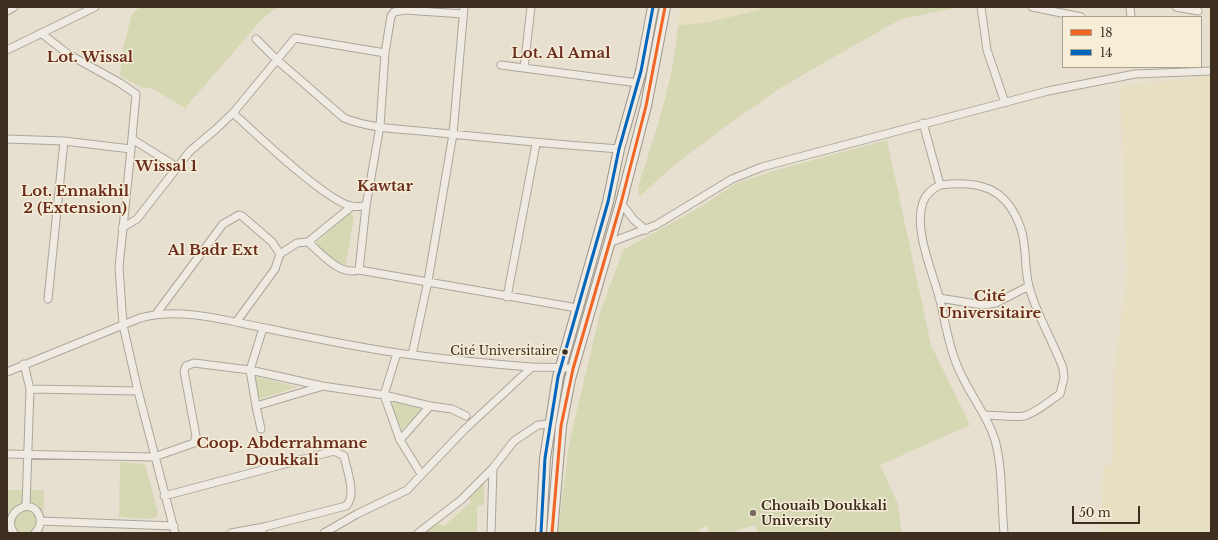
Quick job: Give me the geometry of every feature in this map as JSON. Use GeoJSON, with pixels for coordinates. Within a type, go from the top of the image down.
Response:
{"type":"FeatureCollection","features":[{"type":"Feature","properties":{"kind":"main road"},"geometry":{"type":"LineString","coordinates":[[541,533],[545,458],[560,366],[608,202],[619,149],[638,83],[653,7]]}},
{"type":"Feature","properties":{"kind":"main road"},"geometry":{"type":"LineString","coordinates":[[552,533],[561,426],[571,374],[621,204],[648,99],[665,7]]}},
{"type":"Feature","properties":{"kind":"street"},"geometry":{"type":"LineString","coordinates":[[7,11],[14,7]]}},
{"type":"Feature","properties":{"kind":"street"},"geometry":{"type":"LineString","coordinates":[[7,50],[95,7]]}},
{"type":"Feature","properties":{"kind":"street"},"geometry":{"type":"LineString","coordinates":[[524,68],[531,7]]}},
{"type":"Feature","properties":{"kind":"street"},"geometry":{"type":"LineString","coordinates":[[981,7],[987,50],[1005,103]]}},
{"type":"Feature","properties":{"kind":"street"},"geometry":{"type":"LineString","coordinates":[[1032,7],[1076,16]]}},
{"type":"Feature","properties":{"kind":"street"},"geometry":{"type":"LineString","coordinates":[[1176,7],[1198,12]]}},
{"type":"Feature","properties":{"kind":"street"},"geometry":{"type":"LineString","coordinates":[[359,270],[366,206],[380,126],[385,53],[389,24],[394,12],[404,10],[463,10],[453,134],[428,281],[412,355]]}},
{"type":"Feature","properties":{"kind":"street"},"geometry":{"type":"LineString","coordinates":[[40,521],[174,530],[154,457],[123,325],[119,267],[136,94],[120,82],[68,54],[42,33]]}},
{"type":"Feature","properties":{"kind":"street"},"geometry":{"type":"LineString","coordinates":[[122,228],[137,219],[190,151],[233,113],[295,38],[385,53]]}},
{"type":"Feature","properties":{"kind":"street"},"geometry":{"type":"LineString","coordinates":[[256,39],[277,60],[344,118],[380,126],[536,144],[619,149]]}},
{"type":"Feature","properties":{"kind":"street"},"geometry":{"type":"LineString","coordinates":[[501,65],[638,83]]}},
{"type":"Feature","properties":{"kind":"street"},"geometry":{"type":"LineString","coordinates":[[609,243],[646,230],[683,210],[732,179],[762,167],[923,123],[1005,103],[1048,90],[1135,70],[1200,69],[1211,71]]}},
{"type":"Feature","properties":{"kind":"street"},"geometry":{"type":"LineString","coordinates":[[233,113],[332,197],[351,206],[366,206]]}},
{"type":"Feature","properties":{"kind":"street"},"geometry":{"type":"LineString","coordinates":[[923,123],[940,185]]}},
{"type":"Feature","properties":{"kind":"street"},"geometry":{"type":"LineString","coordinates":[[7,139],[64,141],[131,149]]}},
{"type":"Feature","properties":{"kind":"street"},"geometry":{"type":"LineString","coordinates":[[132,139],[177,167]]}},
{"type":"Feature","properties":{"kind":"street"},"geometry":{"type":"LineString","coordinates":[[48,299],[64,141]]}},
{"type":"Feature","properties":{"kind":"street"},"geometry":{"type":"LineString","coordinates":[[507,297],[536,144]]}},
{"type":"Feature","properties":{"kind":"street"},"geometry":{"type":"LineString","coordinates":[[985,415],[1025,415],[1060,394],[1064,378],[1063,368],[1029,286],[1021,229],[1012,210],[1001,196],[988,188],[967,183],[940,185],[932,189],[923,203],[921,226],[926,255],[939,298],[953,354],[962,378],[985,415],[999,455],[1004,533]]}},
{"type":"Feature","properties":{"kind":"street"},"geometry":{"type":"LineString","coordinates":[[621,204],[634,220],[646,230]]}},
{"type":"Feature","properties":{"kind":"street"},"geometry":{"type":"LineString","coordinates":[[237,321],[275,269],[280,254],[297,243],[308,242],[351,206]]}},
{"type":"Feature","properties":{"kind":"street"},"geometry":{"type":"LineString","coordinates":[[156,314],[223,224],[235,215],[242,216],[272,242],[280,254]]}},
{"type":"Feature","properties":{"kind":"street"},"geometry":{"type":"LineString","coordinates":[[308,242],[339,268],[347,271],[359,270],[428,281],[507,297],[577,308]]}},
{"type":"Feature","properties":{"kind":"street"},"geometry":{"type":"LineString","coordinates":[[939,298],[983,305],[996,303],[1029,286]]}},
{"type":"Feature","properties":{"kind":"street"},"geometry":{"type":"LineString","coordinates":[[7,372],[140,318],[156,314],[177,313],[237,321],[264,328],[396,353],[532,367],[547,368],[560,366],[571,374]]}},
{"type":"Feature","properties":{"kind":"street"},"geometry":{"type":"LineString","coordinates":[[261,429],[250,370],[264,328]]}},
{"type":"Feature","properties":{"kind":"street"},"geometry":{"type":"LineString","coordinates":[[396,353],[384,394],[400,440],[421,474]]}},
{"type":"Feature","properties":{"kind":"street"},"geometry":{"type":"LineString","coordinates":[[7,454],[154,457],[194,443],[196,440],[185,376],[186,366],[194,363],[250,370],[322,386],[384,394],[430,406],[452,409],[466,416]]}},
{"type":"Feature","properties":{"kind":"street"},"geometry":{"type":"LineString","coordinates":[[24,364],[30,389],[26,506]]}},
{"type":"Feature","properties":{"kind":"street"},"geometry":{"type":"LineString","coordinates":[[324,533],[357,514],[407,490],[464,430],[532,367]]}},
{"type":"Feature","properties":{"kind":"street"},"geometry":{"type":"LineString","coordinates":[[547,368],[558,377],[571,374]]}},
{"type":"Feature","properties":{"kind":"street"},"geometry":{"type":"LineString","coordinates":[[256,406],[322,386]]}},
{"type":"Feature","properties":{"kind":"street"},"geometry":{"type":"LineString","coordinates":[[30,389],[138,391]]}},
{"type":"Feature","properties":{"kind":"street"},"geometry":{"type":"LineString","coordinates":[[400,440],[430,406]]}},
{"type":"Feature","properties":{"kind":"street"},"geometry":{"type":"LineString","coordinates":[[418,533],[461,500],[493,468],[518,438],[538,425],[550,424]]}},
{"type":"Feature","properties":{"kind":"street"},"geometry":{"type":"LineString","coordinates":[[164,496],[334,451],[344,456],[351,494],[350,502],[346,506],[262,530],[231,533]]}},
{"type":"Feature","properties":{"kind":"street"},"geometry":{"type":"LineString","coordinates":[[490,533],[493,468]]}},
{"type":"Feature","properties":{"kind":"street"},"geometry":{"type":"LineString","coordinates":[[14,533],[8,522],[14,510],[26,506],[34,510],[40,521],[39,527],[35,533]]}},
{"type":"Feature","properties":{"kind":"shaded area"},"geometry":{"type":"Polygon","coordinates":[[[680,7],[762,7],[759,10],[705,23],[678,25],[680,7]]]}},
{"type":"Feature","properties":{"kind":"shaded area"},"geometry":{"type":"Polygon","coordinates":[[[1208,7],[1211,7],[1211,533],[1101,533],[1103,468],[1113,462],[1114,372],[1127,274],[1120,86],[1210,76],[1208,7]]]}},
{"type":"Feature","properties":{"kind":"green space"},"geometry":{"type":"Polygon","coordinates":[[[140,7],[278,7],[263,18],[185,108],[151,88],[143,88],[120,76],[123,49],[132,14],[140,7]]]}},
{"type":"Feature","properties":{"kind":"green space"},"geometry":{"type":"Polygon","coordinates":[[[762,7],[961,7],[901,19],[818,66],[779,89],[726,126],[674,165],[640,196],[638,192],[639,184],[658,125],[673,66],[678,25],[705,23],[759,10],[762,7]]]}},
{"type":"Feature","properties":{"kind":"green space"},"geometry":{"type":"Polygon","coordinates":[[[887,140],[931,345],[970,425],[880,465],[898,504],[902,533],[758,533],[755,525],[720,534],[709,532],[707,526],[698,530],[699,533],[558,533],[569,444],[600,313],[623,250],[697,209],[735,184],[773,171],[887,140]]]}},
{"type":"Feature","properties":{"kind":"green space"},"geometry":{"type":"Polygon","coordinates":[[[350,213],[354,216],[345,269],[318,249],[315,244],[350,213]]]}},
{"type":"Feature","properties":{"kind":"green space"},"geometry":{"type":"Polygon","coordinates":[[[255,377],[298,387],[259,399],[257,398],[255,377]]]}},
{"type":"Feature","properties":{"kind":"green space"},"geometry":{"type":"Polygon","coordinates":[[[391,401],[421,409],[421,411],[400,431],[390,403],[391,401]]]}},
{"type":"Feature","properties":{"kind":"green space"},"geometry":{"type":"Polygon","coordinates":[[[120,462],[145,464],[158,512],[157,516],[152,519],[119,517],[120,462]]]}},
{"type":"Feature","properties":{"kind":"green space"},"geometry":{"type":"Polygon","coordinates":[[[484,481],[484,505],[477,505],[477,533],[423,533],[438,523],[444,526],[471,502],[467,497],[484,481]]]}},
{"type":"Feature","properties":{"kind":"green space"},"geometry":{"type":"Polygon","coordinates":[[[7,490],[44,490],[43,533],[7,533],[7,490]]]}},
{"type":"Feature","properties":{"kind":"transit line","name":"14"},"geometry":{"type":"LineString","coordinates":[[541,533],[545,458],[558,377],[608,202],[619,149],[641,71],[653,7]]}},
{"type":"Feature","properties":{"kind":"transit line","name":"18"},"geometry":{"type":"LineString","coordinates":[[552,533],[561,426],[573,369],[621,203],[646,106],[665,7]]}},
{"type":"Feature","properties":{"kind":"place","name":"Cité Universitaire"},"geometry":{"type":"Point","coordinates":[565,352]}},
{"type":"Feature","properties":{"kind":"place","name":"Chouaib Doukkali University"},"geometry":{"type":"Point","coordinates":[753,513]}},
{"type":"Feature","properties":{"kind":"district","name":"Lot. Al Amal"},"geometry":{"type":"Point","coordinates":[561,54]}},
{"type":"Feature","properties":{"kind":"district","name":"Lot. Wissal"},"geometry":{"type":"Point","coordinates":[90,58]}},
{"type":"Feature","properties":{"kind":"district","name":"Wissal 1"},"geometry":{"type":"Point","coordinates":[166,167]}},
{"type":"Feature","properties":{"kind":"district","name":"Kawtar"},"geometry":{"type":"Point","coordinates":[385,187]}},
{"type":"Feature","properties":{"kind":"district","name":"Lot. Ennakhil 2 (Extension)"},"geometry":{"type":"Point","coordinates":[75,200]}},
{"type":"Feature","properties":{"kind":"district","name":"Al Badr Ext"},"geometry":{"type":"Point","coordinates":[213,251]}},
{"type":"Feature","properties":{"kind":"district","name":"Cité Universitaire"},"geometry":{"type":"Point","coordinates":[990,306]}},
{"type":"Feature","properties":{"kind":"district","name":"Coop. Abderrahmane Doukkali"},"geometry":{"type":"Point","coordinates":[282,452]}}]}
